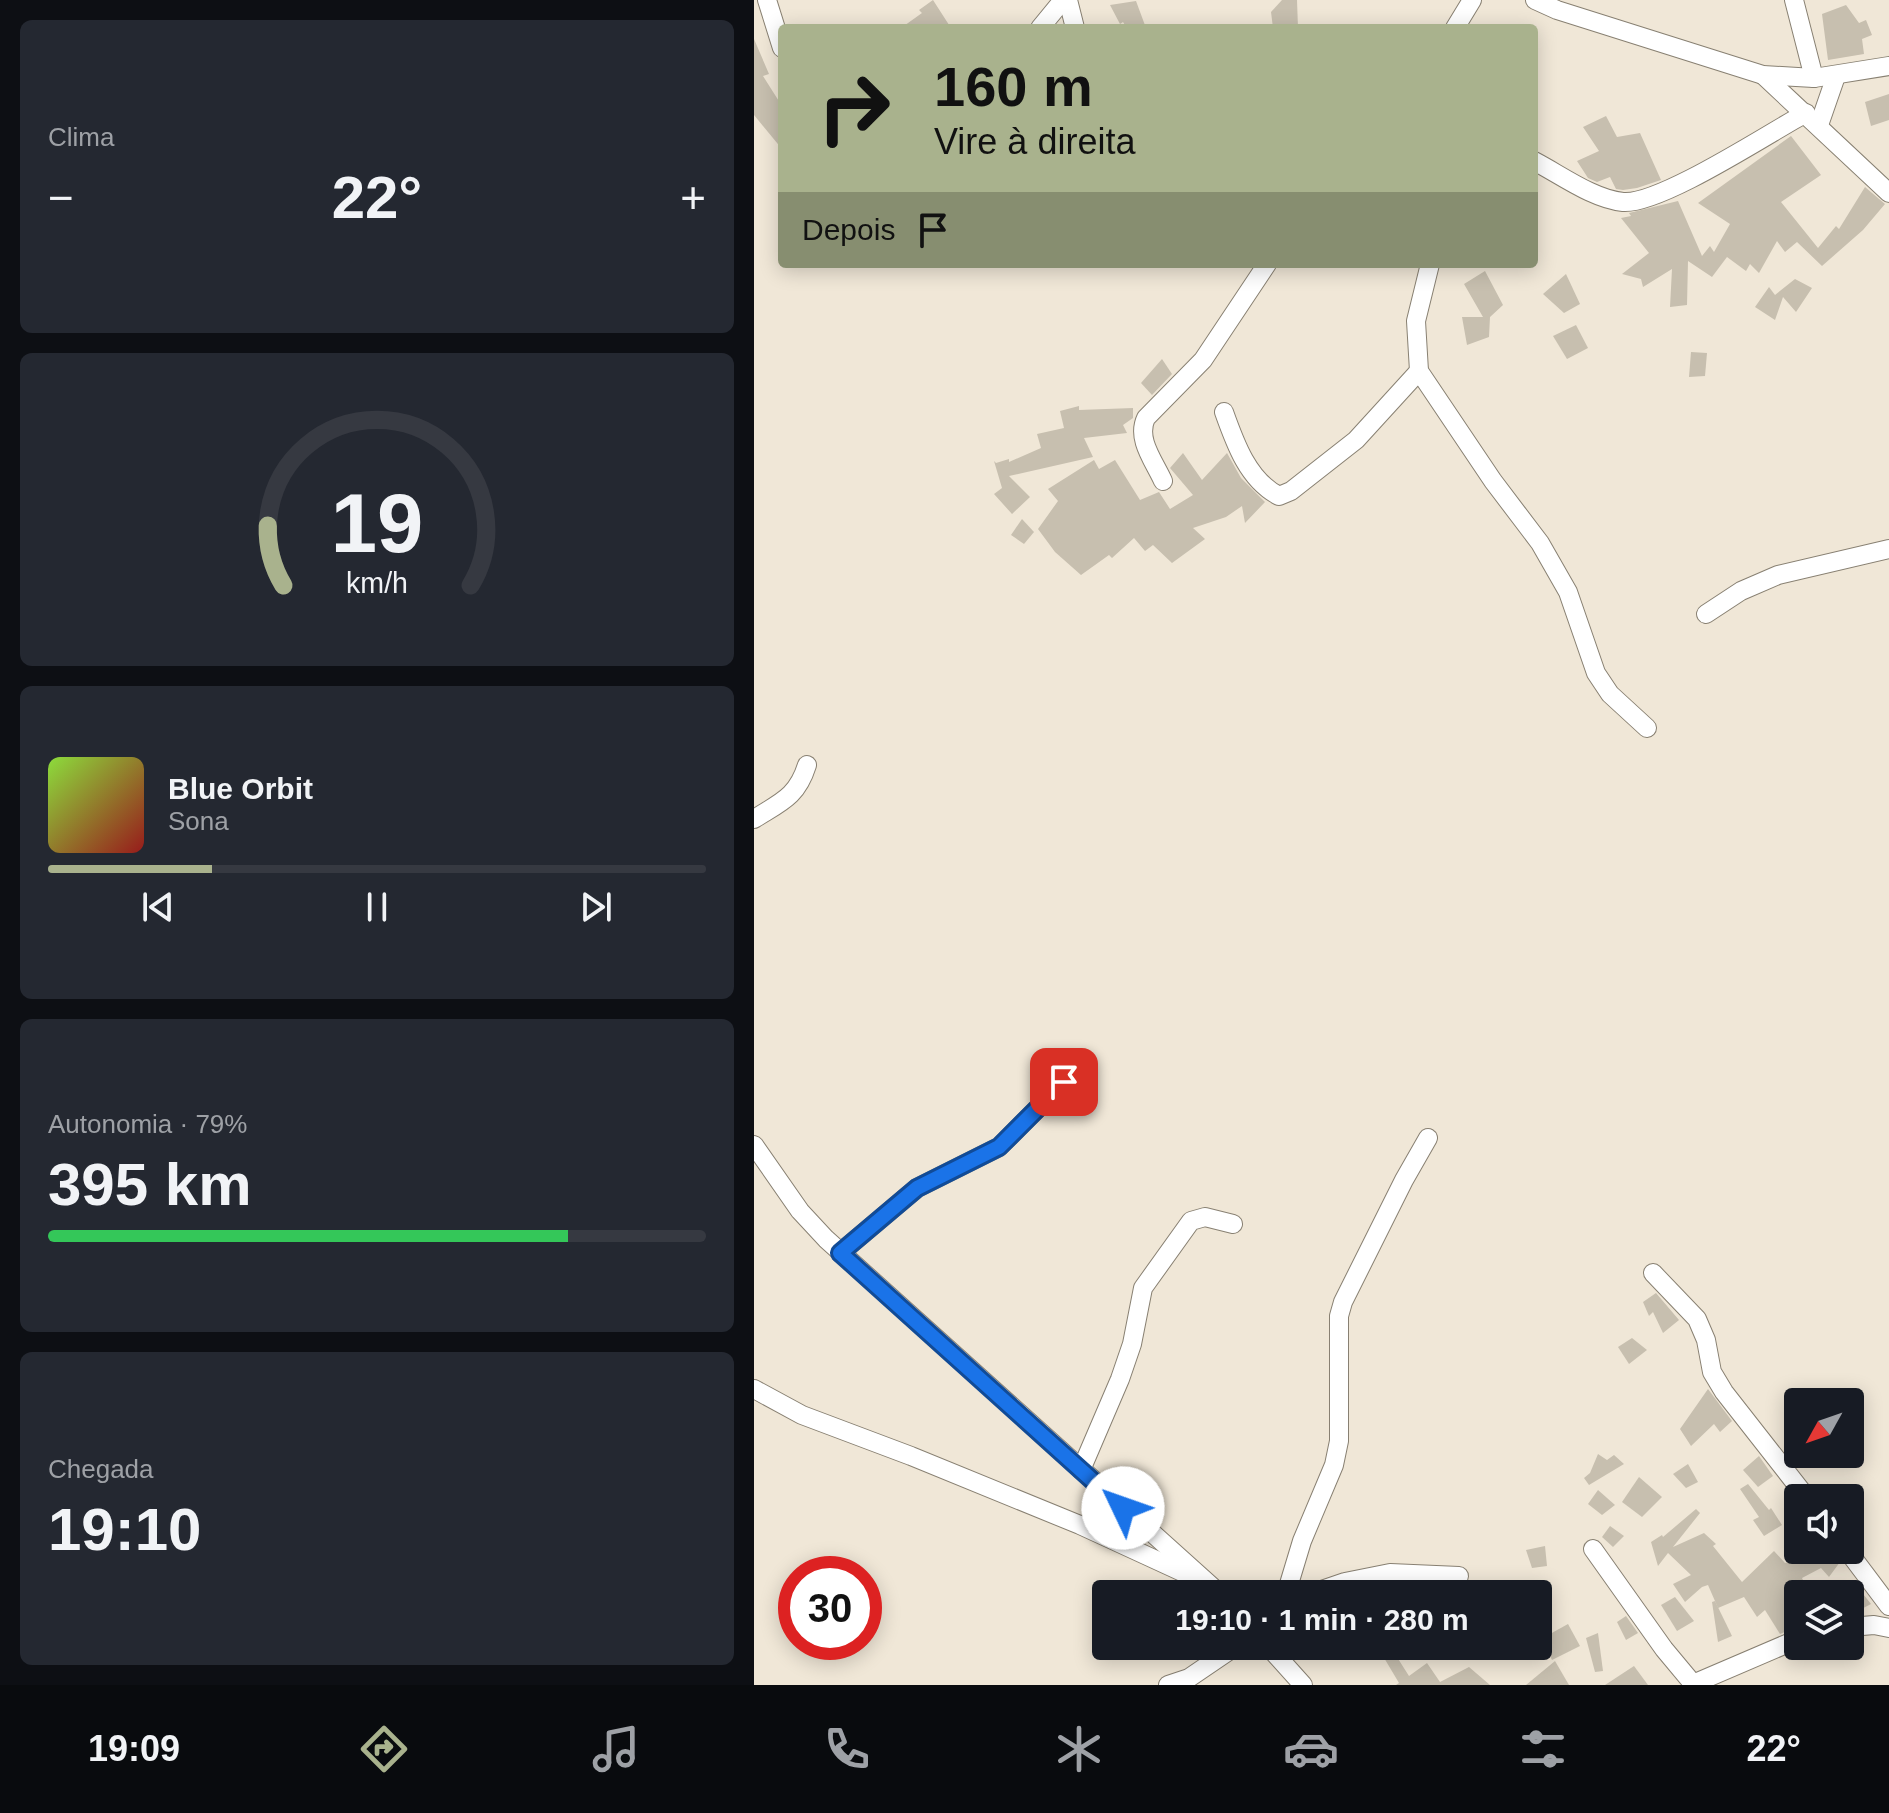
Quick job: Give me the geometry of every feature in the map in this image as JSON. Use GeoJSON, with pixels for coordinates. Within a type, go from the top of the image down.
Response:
{"type":"FeatureCollection","features":[{"type":"Feature","properties":{"kind":"street"},"geometry":{"type":"LineString","coordinates":[[767,0],[778,35]]}},
{"type":"Feature","properties":{"kind":"street"},"geometry":{"type":"LineString","coordinates":[[1044,24],[1066,0],[1074,24]]}},
{"type":"Feature","properties":{"kind":"street"},"geometry":{"type":"LineString","coordinates":[[1457,24],[1472,0]]}},
{"type":"Feature","properties":{"kind":"street"},"geometry":{"type":"LineString","coordinates":[[1535,0],[1557,10],[1763,75],[1814,78],[1889,66]]}},
{"type":"Feature","properties":{"kind":"street"},"geometry":{"type":"LineString","coordinates":[[1794,0],[1814,78]]}},
{"type":"Feature","properties":{"kind":"street"},"geometry":{"type":"LineString","coordinates":[[1763,75],[1889,193]]}},
{"type":"Feature","properties":{"kind":"street"},"geometry":{"type":"LineString","coordinates":[[1538,163],[1605,198],[1639,201],[1812,119],[1836,76]]}},
{"type":"Feature","properties":{"kind":"street"},"geometry":{"type":"LineString","coordinates":[[1163,481],[1141,428],[1146,418],[1203,360],[1264,268]]}},
{"type":"Feature","properties":{"kind":"street"},"geometry":{"type":"LineString","coordinates":[[1429,268],[1416,321],[1419,371],[1493,481],[1540,543],[1568,592],[1596,673],[1610,694],[1647,728]]}},
{"type":"Feature","properties":{"kind":"street"},"geometry":{"type":"LineString","coordinates":[[1224,412],[1243,460],[1266,489],[1279,496],[1291,491],[1356,440],[1419,371]]}},
{"type":"Feature","properties":{"kind":"street"},"geometry":{"type":"LineString","coordinates":[[1706,614],[1741,591],[1778,575],[1889,549]]}},
{"type":"Feature","properties":{"kind":"street"},"geometry":{"type":"LineString","coordinates":[[754,819],[793,794],[801,783],[807,765]]}},
{"type":"Feature","properties":{"kind":"street"},"geometry":{"type":"LineString","coordinates":[[840,1253],[917,1188],[999,1147],[1064,1082]]}},
{"type":"Feature","properties":{"kind":"street"},"geometry":{"type":"LineString","coordinates":[[1290,1580],[1302,1541],[1334,1465],[1339,1441],[1339,1316],[1343,1302],[1428,1138]]}},
{"type":"Feature","properties":{"kind":"street"},"geometry":{"type":"LineString","coordinates":[[754,1145],[800,1211],[840,1253],[1206,1580]]}},
{"type":"Feature","properties":{"kind":"street"},"geometry":{"type":"LineString","coordinates":[[1081,1470],[1132,1344],[1143,1288],[1191,1221],[1205,1217],[1233,1224]]}},
{"type":"Feature","properties":{"kind":"street"},"geometry":{"type":"LineString","coordinates":[[1653,1273],[1697,1319],[1706,1340],[1712,1372],[1724,1392],[1796,1484]]}},
{"type":"Feature","properties":{"kind":"street"},"geometry":{"type":"LineString","coordinates":[[754,1389],[802,1415],[1080,1525],[1196,1580]]}},
{"type":"Feature","properties":{"kind":"street"},"geometry":{"type":"LineString","coordinates":[[1593,1549],[1664,1649],[1693,1684],[1784,1645]]}},
{"type":"Feature","properties":{"kind":"street"},"geometry":{"type":"LineString","coordinates":[[1858,1564],[1889,1606]]}},
{"type":"Feature","properties":{"kind":"street"},"geometry":{"type":"LineString","coordinates":[[1355,1580],[1390,1573],[1459,1576]]}},
{"type":"Feature","properties":{"kind":"street"},"geometry":{"type":"LineString","coordinates":[[1864,1626],[1889,1628]]}},
{"type":"Feature","properties":{"kind":"street"},"geometry":{"type":"LineString","coordinates":[[1168,1685],[1189,1678],[1215,1660]]}},
{"type":"Feature","properties":{"kind":"street"},"geometry":{"type":"LineString","coordinates":[[1281,1660],[1303,1685]]}},
{"type":"Feature","properties":{"kind":"building"},"geometry":{"type":"Polygon","coordinates":[[[933,0],[948,24],[907,24],[922,13],[919,10],[933,0]]]}},
{"type":"Feature","properties":{"kind":"building"},"geometry":{"type":"Polygon","coordinates":[[[1282,0],[1297,0],[1298,24],[1272,24],[1271,12],[1282,0]]]}},
{"type":"Feature","properties":{"kind":"building"},"geometry":{"type":"Polygon","coordinates":[[[1136,1],[1145,24],[1120,24],[1110,5],[1136,1]]]}},
{"type":"Feature","properties":{"kind":"building"},"geometry":{"type":"Polygon","coordinates":[[[1846,5],[1859,23],[1866,20],[1872,35],[1862,39],[1864,54],[1828,60],[1822,14],[1846,5]]]}},
{"type":"Feature","properties":{"kind":"building"},"geometry":{"type":"Polygon","coordinates":[[[754,39],[769,74],[763,76],[778,100],[778,144],[754,115],[754,39]]]}},
{"type":"Feature","properties":{"kind":"building"},"geometry":{"type":"Polygon","coordinates":[[[1889,94],[1889,120],[1871,126],[1865,102],[1889,94]]]}},
{"type":"Feature","properties":{"kind":"building"},"geometry":{"type":"Polygon","coordinates":[[[1606,116],[1617,137],[1640,133],[1661,180],[1623,190],[1616,189],[1610,177],[1597,182],[1588,178],[1577,161],[1599,151],[1583,127],[1606,116]]]}},
{"type":"Feature","properties":{"kind":"building"},"geometry":{"type":"Polygon","coordinates":[[[1791,136],[1821,175],[1781,202],[1818,248],[1836,226],[1839,229],[1865,187],[1885,204],[1863,230],[1822,266],[1797,242],[1785,252],[1777,241],[1759,273],[1750,264],[1746,271],[1727,257],[1712,277],[1688,261],[1687,305],[1670,307],[1672,269],[1643,287],[1641,279],[1622,274],[1649,253],[1621,218],[1631,216],[1629,213],[1678,201],[1702,256],[1710,246],[1714,252],[1730,224],[1698,203],[1791,136]]]}},
{"type":"Feature","properties":{"kind":"building"},"geometry":{"type":"Polygon","coordinates":[[[1485,271],[1503,305],[1490,317],[1489,337],[1467,345],[1462,317],[1483,317],[1464,284],[1485,271]]]}},
{"type":"Feature","properties":{"kind":"building"},"geometry":{"type":"Polygon","coordinates":[[[1566,274],[1580,304],[1564,313],[1543,294],[1566,274]]]}},
{"type":"Feature","properties":{"kind":"building"},"geometry":{"type":"Polygon","coordinates":[[[1795,279],[1812,288],[1796,312],[1783,297],[1775,320],[1755,307],[1769,287],[1775,295],[1795,279]]]}},
{"type":"Feature","properties":{"kind":"building"},"geometry":{"type":"Polygon","coordinates":[[[1576,325],[1588,348],[1567,359],[1553,336],[1576,325]]]}},
{"type":"Feature","properties":{"kind":"building"},"geometry":{"type":"Polygon","coordinates":[[[1691,352],[1707,353],[1705,376],[1689,377],[1691,352]]]}},
{"type":"Feature","properties":{"kind":"building"},"geometry":{"type":"Polygon","coordinates":[[[1162,359],[1172,374],[1152,395],[1141,383],[1162,359]]]}},
{"type":"Feature","properties":{"kind":"building"},"geometry":{"type":"Polygon","coordinates":[[[1079,406],[1079,410],[1133,408],[1133,418],[1123,425],[1127,433],[1084,438],[1093,457],[1009,476],[1030,497],[1012,514],[994,494],[1002,488],[994,461],[1009,459],[1009,462],[1041,448],[1037,434],[1064,428],[1060,411],[1079,406]]]}},
{"type":"Feature","properties":{"kind":"building"},"geometry":{"type":"Polygon","coordinates":[[[1183,453],[1202,480],[1227,453],[1241,478],[1265,502],[1245,523],[1242,506],[1226,517],[1193,528],[1205,539],[1172,563],[1153,545],[1145,551],[1134,538],[1112,558],[1109,555],[1081,575],[1055,552],[1038,529],[1058,501],[1048,489],[1094,460],[1099,469],[1115,460],[1140,500],[1159,492],[1170,509],[1193,495],[1170,468],[1183,453]]]}},
{"type":"Feature","properties":{"kind":"building"},"geometry":{"type":"Polygon","coordinates":[[[1022,519],[1034,532],[1024,544],[1011,535],[1022,519]]]}},
{"type":"Feature","properties":{"kind":"building"},"geometry":{"type":"Polygon","coordinates":[[[1656,1293],[1679,1320],[1663,1333],[1653,1312],[1649,1316],[1643,1302],[1656,1293]]]}},
{"type":"Feature","properties":{"kind":"building"},"geometry":{"type":"Polygon","coordinates":[[[1632,1338],[1647,1350],[1629,1364],[1618,1347],[1632,1338]]]}},
{"type":"Feature","properties":{"kind":"building"},"geometry":{"type":"Polygon","coordinates":[[[1708,1389],[1732,1421],[1720,1432],[1714,1424],[1691,1446],[1680,1429],[1708,1389]]]}},
{"type":"Feature","properties":{"kind":"building"},"geometry":{"type":"Polygon","coordinates":[[[1598,1454],[1607,1460],[1614,1455],[1624,1464],[1589,1485],[1584,1478],[1590,1473],[1598,1454]]]}},
{"type":"Feature","properties":{"kind":"building"},"geometry":{"type":"Polygon","coordinates":[[[1759,1456],[1773,1476],[1758,1487],[1743,1470],[1759,1456]]]}},
{"type":"Feature","properties":{"kind":"building"},"geometry":{"type":"Polygon","coordinates":[[[1688,1464],[1698,1482],[1686,1488],[1673,1474],[1688,1464]]]}},
{"type":"Feature","properties":{"kind":"building"},"geometry":{"type":"Polygon","coordinates":[[[1639,1477],[1662,1497],[1642,1517],[1622,1502],[1639,1477]]]}},
{"type":"Feature","properties":{"kind":"building"},"geometry":{"type":"Polygon","coordinates":[[[1748,1484],[1782,1525],[1764,1536],[1753,1520],[1759,1517],[1740,1489],[1748,1484]]]}},
{"type":"Feature","properties":{"kind":"building"},"geometry":{"type":"Polygon","coordinates":[[[1598,1490],[1615,1505],[1602,1515],[1588,1504],[1598,1490]]]}},
{"type":"Feature","properties":{"kind":"building"},"geometry":{"type":"Polygon","coordinates":[[[1696,1509],[1700,1513],[1673,1547],[1704,1533],[1716,1544],[1713,1546],[1742,1582],[1774,1551],[1784,1564],[1839,1564],[1829,1577],[1821,1568],[1803,1580],[1784,1580],[1784,1632],[1780,1634],[1765,1610],[1757,1617],[1744,1597],[1718,1608],[1708,1585],[1685,1602],[1673,1584],[1691,1575],[1668,1553],[1658,1566],[1651,1542],[1663,1537],[1696,1509]]]}},
{"type":"Feature","properties":{"kind":"building"},"geometry":{"type":"Polygon","coordinates":[[[1610,1526],[1624,1536],[1613,1547],[1602,1537],[1610,1526]]]}},
{"type":"Feature","properties":{"kind":"building"},"geometry":{"type":"Polygon","coordinates":[[[1545,1546],[1547,1566],[1532,1568],[1526,1550],[1545,1546]]]}},
{"type":"Feature","properties":{"kind":"building"},"geometry":{"type":"Polygon","coordinates":[[[1864,1595],[1871,1604],[1864,1608],[1864,1595]]]}},
{"type":"Feature","properties":{"kind":"building"},"geometry":{"type":"Polygon","coordinates":[[[1675,1597],[1694,1621],[1677,1631],[1661,1605],[1675,1597]]]}},
{"type":"Feature","properties":{"kind":"building"},"geometry":{"type":"Polygon","coordinates":[[[1715,1601],[1732,1636],[1718,1642],[1712,1602],[1715,1601]]]}},
{"type":"Feature","properties":{"kind":"building"},"geometry":{"type":"Polygon","coordinates":[[[1626,1616],[1638,1633],[1626,1640],[1617,1622],[1626,1616]]]}},
{"type":"Feature","properties":{"kind":"building"},"geometry":{"type":"Polygon","coordinates":[[[1568,1624],[1580,1646],[1552,1660],[1552,1633],[1568,1624]]]}},
{"type":"Feature","properties":{"kind":"building"},"geometry":{"type":"Polygon","coordinates":[[[1598,1633],[1603,1671],[1595,1672],[1586,1638],[1598,1633]]]}},
{"type":"Feature","properties":{"kind":"building"},"geometry":{"type":"Polygon","coordinates":[[[1385,1660],[1399,1660],[1409,1676],[1427,1663],[1440,1682],[1469,1667],[1490,1685],[1396,1685],[1399,1683],[1385,1660]]]}},
{"type":"Feature","properties":{"kind":"building"},"geometry":{"type":"Polygon","coordinates":[[[1555,1661],[1569,1685],[1526,1685],[1555,1661]]]}},
{"type":"Feature","properties":{"kind":"building"},"geometry":{"type":"Polygon","coordinates":[[[1634,1666],[1648,1685],[1605,1685],[1634,1666]]]}},
{"type":"Feature","properties":{"kind":"route"},"geometry":{"type":"LineString","coordinates":[[1064,1082],[999,1147],[917,1188],[840,1253],[1123,1508]]}}]}
